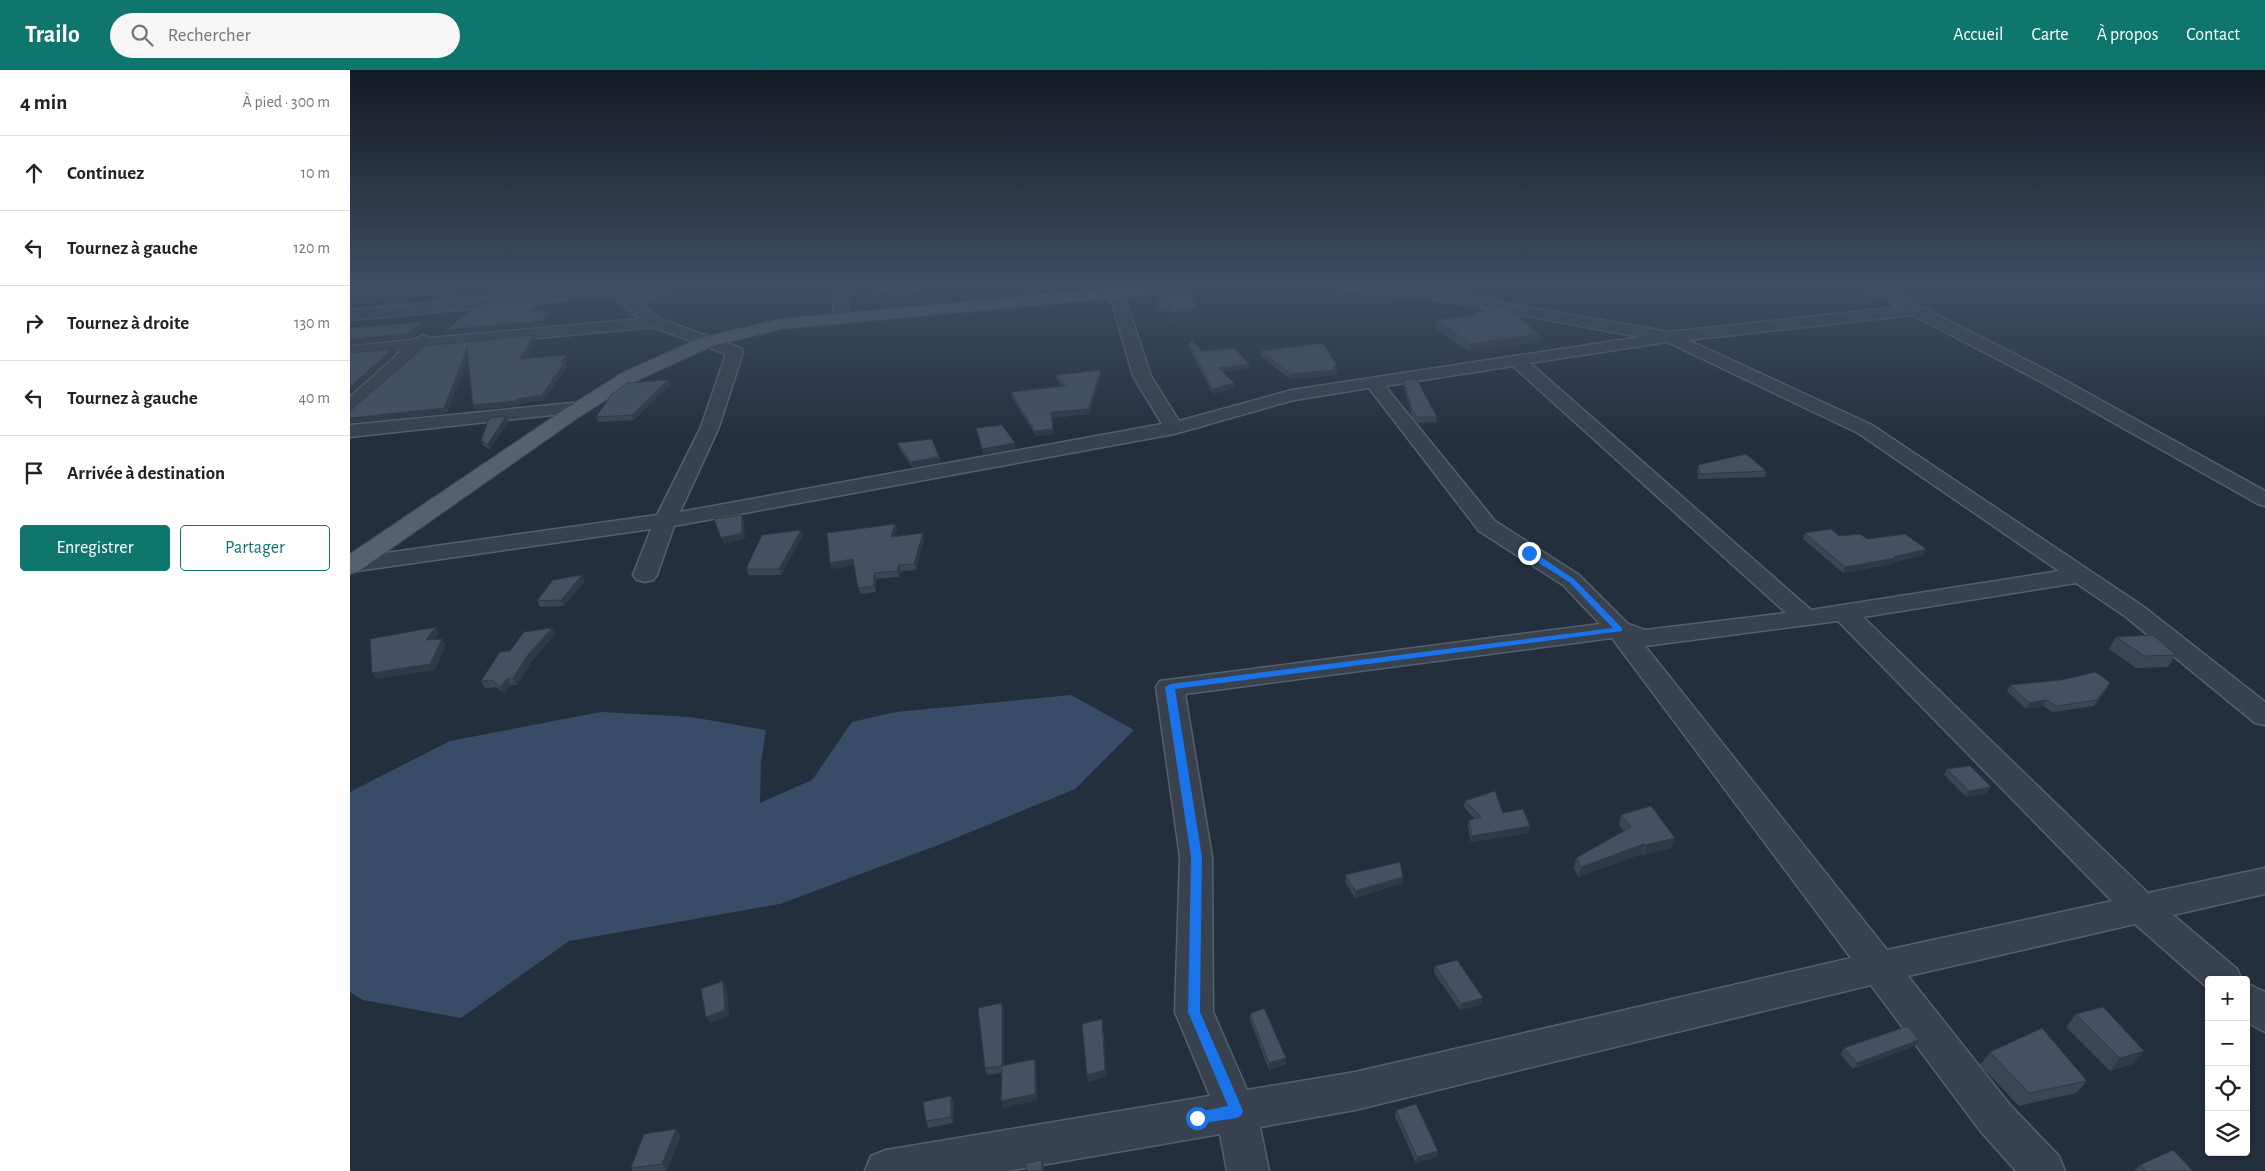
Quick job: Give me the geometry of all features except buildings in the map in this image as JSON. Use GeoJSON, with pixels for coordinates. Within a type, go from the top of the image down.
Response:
{"type":"FeatureCollection","features":[{"type":"Feature","properties":{"kind":"main road"},"geometry":{"type":"LineString","coordinates":[[350,565],[582,406],[629,377],[706,342],[725,337]]}},
{"type":"Feature","properties":{"kind":"street"},"geometry":{"type":"LineString","coordinates":[[350,407],[426,337]]}},
{"type":"Feature","properties":{"kind":"street"},"geometry":{"type":"LineString","coordinates":[[350,350],[490,337]]}},
{"type":"Feature","properties":{"kind":"street"},"geometry":{"type":"LineString","coordinates":[[645,575],[665,520],[710,427],[735,352],[694,337]]}},
{"type":"Feature","properties":{"kind":"street"},"geometry":{"type":"LineString","coordinates":[[1130,337],[1142,376],[1174,428]]}},
{"type":"Feature","properties":{"kind":"street"},"geometry":{"type":"LineString","coordinates":[[350,565],[727,511],[1174,428],[1292,395],[1668,337]]}},
{"type":"Feature","properties":{"kind":"street"},"geometry":{"type":"LineString","coordinates":[[1671,337],[1865,429],[2135,612],[2265,716]]}},
{"type":"Feature","properties":{"kind":"street"},"geometry":{"type":"LineString","coordinates":[[1968,337],[2042,375],[2265,500]]}},
{"type":"Feature","properties":{"kind":"street"},"geometry":{"type":"LineString","coordinates":[[1517,361],[1806,618]]}},
{"type":"Feature","properties":{"kind":"street"},"geometry":{"type":"LineString","coordinates":[[1374,382],[1487,526],[1571,580],[1619,629],[1996,1119],[2044,1171]]}},
{"type":"Feature","properties":{"kind":"street"},"geometry":{"type":"LineString","coordinates":[[350,431],[582,406]]}},
{"type":"Feature","properties":{"kind":"street"},"geometry":{"type":"LineString","coordinates":[[1248,1171],[1236,1111],[1194,1012],[1196,857],[1170,687],[1619,629],[1643,638],[1806,618],[2081,575]]}},
{"type":"Feature","properties":{"kind":"street"},"geometry":{"type":"LineString","coordinates":[[1844,613],[2141,908],[2219,976]]}},
{"type":"Feature","properties":{"kind":"street"},"geometry":{"type":"LineString","coordinates":[[886,1171],[1355,1091],[1879,967],[2265,881]]}},
{"type":"Feature","properties":{"kind":"street"},"geometry":{"type":"LineString","coordinates":[[2250,1002],[2265,1015]]}},
{"type":"Feature","properties":{"kind":"water"},"geometry":{"type":"Polygon","coordinates":[[[1071,695],[1134,730],[1075,789],[941,844],[780,904],[569,941],[461,1018],[363,1000],[350,992],[350,792],[450,741],[601,712],[691,717],[766,730],[761,762],[760,803],[812,780],[852,722],[896,712],[1071,695]]]}},
{"type":"Feature","properties":{"kind":"route"},"geometry":{"type":"LineString","coordinates":[[1197,1118],[1236,1111],[1194,1012],[1196,857],[1170,687],[1619,629],[1571,580],[1529,553]]}}]}
